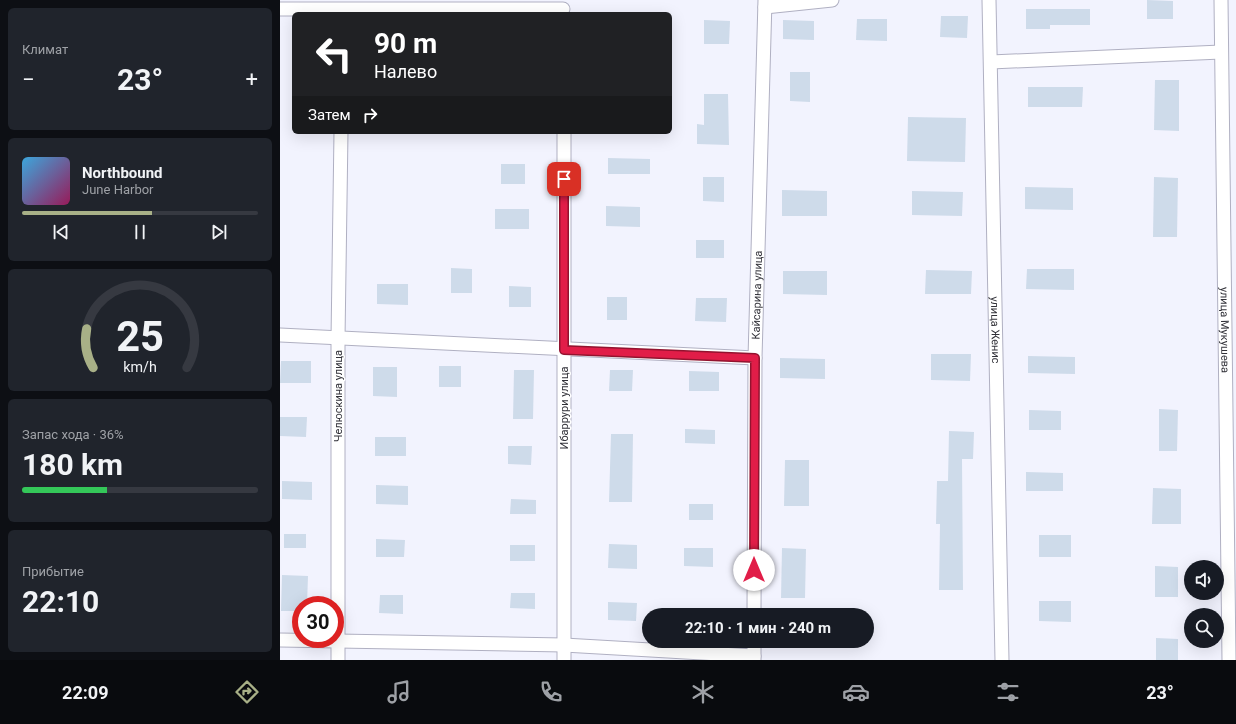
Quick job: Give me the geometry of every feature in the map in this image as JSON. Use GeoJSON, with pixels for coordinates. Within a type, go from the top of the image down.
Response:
{"type":"FeatureCollection","features":[{"type":"Feature","properties":{"kind":"street"},"geometry":{"type":"LineString","coordinates":[[765,4],[832,0]]}},
{"type":"Feature","properties":{"kind":"street","name":"улица Женис"},"geometry":{"type":"LineString","coordinates":[[989,0],[1002,660]]}},
{"type":"Feature","properties":{"kind":"street","name":"улица Мукушева"},"geometry":{"type":"LineString","coordinates":[[1221,0],[1229,660]]}},
{"type":"Feature","properties":{"kind":"street","name":"Кайсарина улица"},"geometry":{"type":"LineString","coordinates":[[754,608],[755,358],[765,4]]}},
{"type":"Feature","properties":{"kind":"street"},"geometry":{"type":"LineString","coordinates":[[280,9],[342,7],[563,8]]}},
{"type":"Feature","properties":{"kind":"street"},"geometry":{"type":"LineString","coordinates":[[990,62],[1221,52]]}},
{"type":"Feature","properties":{"kind":"street","name":"Челюскина улица"},"geometry":{"type":"LineString","coordinates":[[338,596],[338,339],[341,134]]}},
{"type":"Feature","properties":{"kind":"street","name":"Ибаррури улица"},"geometry":{"type":"LineString","coordinates":[[564,134],[564,660]]}},
{"type":"Feature","properties":{"kind":"street"},"geometry":{"type":"LineString","coordinates":[[280,335],[564,350],[755,358]]}},
{"type":"Feature","properties":{"kind":"street"},"geometry":{"type":"LineString","coordinates":[[280,640],[292,640]]}},
{"type":"Feature","properties":{"kind":"street"},"geometry":{"type":"LineString","coordinates":[[344,642],[564,645],[754,658]]}},
{"type":"Feature","properties":{"kind":"street","name":"Челюскина улица"},"geometry":{"type":"LineString","coordinates":[[338,648],[338,660]]}},
{"type":"Feature","properties":{"kind":"building"},"geometry":{"type":"Polygon","coordinates":[[[1147,0],[1173,1],[1173,19],[1147,19],[1147,0]]]}},
{"type":"Feature","properties":{"kind":"building"},"geometry":{"type":"Polygon","coordinates":[[[1026,9],[1090,9],[1090,25],[1050,25],[1050,29],[1026,29],[1026,9]]]}},
{"type":"Feature","properties":{"kind":"building"},"geometry":{"type":"Polygon","coordinates":[[[941,16],[968,16],[967,38],[940,37],[941,16]]]}},
{"type":"Feature","properties":{"kind":"building"},"geometry":{"type":"Polygon","coordinates":[[[857,19],[887,19],[887,41],[856,40],[857,19]]]}},
{"type":"Feature","properties":{"kind":"building"},"geometry":{"type":"Polygon","coordinates":[[[704,20],[730,21],[729,44],[704,44],[704,20]]]}},
{"type":"Feature","properties":{"kind":"building"},"geometry":{"type":"Polygon","coordinates":[[[783,20],[814,21],[814,40],[783,39],[783,20]]]}},
{"type":"Feature","properties":{"kind":"building"},"geometry":{"type":"Polygon","coordinates":[[[790,72],[810,72],[810,102],[790,101],[790,72]]]}},
{"type":"Feature","properties":{"kind":"building"},"geometry":{"type":"Polygon","coordinates":[[[1155,80],[1179,80],[1179,131],[1154,130],[1155,80]]]}},
{"type":"Feature","properties":{"kind":"building"},"geometry":{"type":"Polygon","coordinates":[[[1028,87],[1083,87],[1082,107],[1028,107],[1028,87]]]}},
{"type":"Feature","properties":{"kind":"building"},"geometry":{"type":"Polygon","coordinates":[[[704,94],[728,94],[729,145],[697,144],[697,124],[704,125],[704,94]]]}},
{"type":"Feature","properties":{"kind":"building"},"geometry":{"type":"Polygon","coordinates":[[[908,117],[966,118],[965,162],[907,161],[908,117]]]}},
{"type":"Feature","properties":{"kind":"building"},"geometry":{"type":"Polygon","coordinates":[[[608,158],[650,159],[650,174],[608,174],[608,158]]]}},
{"type":"Feature","properties":{"kind":"building"},"geometry":{"type":"Polygon","coordinates":[[[501,164],[525,164],[525,184],[501,184],[501,164]]]}},
{"type":"Feature","properties":{"kind":"building"},"geometry":{"type":"Polygon","coordinates":[[[703,177],[724,177],[724,202],[703,201],[703,177]]]}},
{"type":"Feature","properties":{"kind":"building"},"geometry":{"type":"Polygon","coordinates":[[[1154,177],[1178,178],[1177,237],[1153,237],[1154,177]]]}},
{"type":"Feature","properties":{"kind":"building"},"geometry":{"type":"Polygon","coordinates":[[[1025,187],[1073,188],[1073,210],[1025,209],[1025,187]]]}},
{"type":"Feature","properties":{"kind":"building"},"geometry":{"type":"Polygon","coordinates":[[[782,190],[827,191],[827,216],[782,216],[782,190]]]}},
{"type":"Feature","properties":{"kind":"building"},"geometry":{"type":"Polygon","coordinates":[[[912,191],[963,192],[962,216],[912,215],[912,191]]]}},
{"type":"Feature","properties":{"kind":"building"},"geometry":{"type":"Polygon","coordinates":[[[606,206],[640,207],[640,227],[606,226],[606,206]]]}},
{"type":"Feature","properties":{"kind":"building"},"geometry":{"type":"Polygon","coordinates":[[[495,209],[529,209],[529,229],[495,229],[495,209]]]}},
{"type":"Feature","properties":{"kind":"building"},"geometry":{"type":"Polygon","coordinates":[[[696,240],[724,240],[724,258],[696,258],[696,240]]]}},
{"type":"Feature","properties":{"kind":"building"},"geometry":{"type":"Polygon","coordinates":[[[451,268],[472,269],[472,293],[451,293],[451,268]]]}},
{"type":"Feature","properties":{"kind":"building"},"geometry":{"type":"Polygon","coordinates":[[[1027,269],[1074,269],[1074,290],[1026,289],[1027,269]]]}},
{"type":"Feature","properties":{"kind":"building"},"geometry":{"type":"Polygon","coordinates":[[[926,270],[972,271],[971,294],[925,294],[926,270]]]}},
{"type":"Feature","properties":{"kind":"building"},"geometry":{"type":"Polygon","coordinates":[[[783,271],[827,271],[827,295],[783,294],[783,271]]]}},
{"type":"Feature","properties":{"kind":"building"},"geometry":{"type":"Polygon","coordinates":[[[377,284],[408,284],[408,305],[377,304],[377,284]]]}},
{"type":"Feature","properties":{"kind":"building"},"geometry":{"type":"Polygon","coordinates":[[[509,286],[531,287],[531,307],[509,307],[509,286]]]}},
{"type":"Feature","properties":{"kind":"building"},"geometry":{"type":"Polygon","coordinates":[[[607,297],[627,297],[627,320],[607,320],[607,297]]]}},
{"type":"Feature","properties":{"kind":"building"},"geometry":{"type":"Polygon","coordinates":[[[696,298],[727,298],[726,322],[695,321],[696,298]]]}},
{"type":"Feature","properties":{"kind":"building"},"geometry":{"type":"Polygon","coordinates":[[[931,354],[971,354],[970,381],[931,380],[931,354]]]}},
{"type":"Feature","properties":{"kind":"building"},"geometry":{"type":"Polygon","coordinates":[[[1028,356],[1075,357],[1075,374],[1028,373],[1028,356]]]}},
{"type":"Feature","properties":{"kind":"building"},"geometry":{"type":"Polygon","coordinates":[[[780,358],[825,359],[825,379],[780,378],[780,358]]]}},
{"type":"Feature","properties":{"kind":"building"},"geometry":{"type":"Polygon","coordinates":[[[281,361],[311,361],[311,383],[280,383],[281,361]]]}},
{"type":"Feature","properties":{"kind":"building"},"geometry":{"type":"Polygon","coordinates":[[[439,366],[461,366],[461,387],[439,387],[439,366]]]}},
{"type":"Feature","properties":{"kind":"building"},"geometry":{"type":"Polygon","coordinates":[[[373,367],[397,367],[397,397],[373,396],[373,367]]]}},
{"type":"Feature","properties":{"kind":"building"},"geometry":{"type":"Polygon","coordinates":[[[514,370],[534,370],[533,419],[513,419],[514,370]]]}},
{"type":"Feature","properties":{"kind":"building"},"geometry":{"type":"Polygon","coordinates":[[[610,370],[633,370],[632,391],[609,391],[610,370]]]}},
{"type":"Feature","properties":{"kind":"building"},"geometry":{"type":"Polygon","coordinates":[[[689,371],[719,372],[719,391],[689,391],[689,371]]]}},
{"type":"Feature","properties":{"kind":"building"},"geometry":{"type":"Polygon","coordinates":[[[1159,409],[1178,410],[1177,451],[1159,451],[1159,409]]]}},
{"type":"Feature","properties":{"kind":"building"},"geometry":{"type":"Polygon","coordinates":[[[1029,410],[1061,411],[1061,430],[1029,430],[1029,410]]]}},
{"type":"Feature","properties":{"kind":"building"},"geometry":{"type":"Polygon","coordinates":[[[280,417],[307,417],[306,437],[280,436],[280,417]]]}},
{"type":"Feature","properties":{"kind":"building"},"geometry":{"type":"Polygon","coordinates":[[[685,429],[715,430],[715,444],[685,443],[685,429]]]}},
{"type":"Feature","properties":{"kind":"building"},"geometry":{"type":"Polygon","coordinates":[[[949,431],[974,432],[973,459],[962,459],[963,590],[939,590],[940,524],[936,524],[937,481],[948,481],[949,431]]]}},
{"type":"Feature","properties":{"kind":"building"},"geometry":{"type":"Polygon","coordinates":[[[611,434],[633,434],[632,502],[609,502],[611,434]]]}},
{"type":"Feature","properties":{"kind":"building"},"geometry":{"type":"Polygon","coordinates":[[[375,437],[406,437],[406,456],[375,456],[375,437]]]}},
{"type":"Feature","properties":{"kind":"building"},"geometry":{"type":"Polygon","coordinates":[[[508,446],[532,446],[531,465],[508,464],[508,446]]]}},
{"type":"Feature","properties":{"kind":"building"},"geometry":{"type":"Polygon","coordinates":[[[785,460],[809,460],[809,506],[784,506],[785,460]]]}},
{"type":"Feature","properties":{"kind":"building"},"geometry":{"type":"Polygon","coordinates":[[[1026,472],[1063,473],[1063,491],[1026,491],[1026,472]]]}},
{"type":"Feature","properties":{"kind":"building"},"geometry":{"type":"Polygon","coordinates":[[[282,481],[312,482],[312,500],[282,499],[282,481]]]}},
{"type":"Feature","properties":{"kind":"building"},"geometry":{"type":"Polygon","coordinates":[[[376,485],[408,486],[408,505],[376,504],[376,485]]]}},
{"type":"Feature","properties":{"kind":"building"},"geometry":{"type":"Polygon","coordinates":[[[1153,488],[1181,489],[1181,524],[1152,524],[1153,488]]]}},
{"type":"Feature","properties":{"kind":"building"},"geometry":{"type":"Polygon","coordinates":[[[511,499],[536,500],[536,514],[510,514],[511,499]]]}},
{"type":"Feature","properties":{"kind":"building"},"geometry":{"type":"Polygon","coordinates":[[[689,504],[713,504],[713,520],[689,520],[689,504]]]}},
{"type":"Feature","properties":{"kind":"building"},"geometry":{"type":"Polygon","coordinates":[[[284,534],[306,534],[306,548],[284,548],[284,534]]]}},
{"type":"Feature","properties":{"kind":"building"},"geometry":{"type":"Polygon","coordinates":[[[1039,535],[1071,535],[1071,557],[1039,557],[1039,535]]]}},
{"type":"Feature","properties":{"kind":"building"},"geometry":{"type":"Polygon","coordinates":[[[376,539],[405,540],[404,557],[376,557],[376,539]]]}},
{"type":"Feature","properties":{"kind":"building"},"geometry":{"type":"Polygon","coordinates":[[[609,544],[637,545],[637,569],[608,568],[609,544]]]}},
{"type":"Feature","properties":{"kind":"building"},"geometry":{"type":"Polygon","coordinates":[[[510,545],[535,545],[535,561],[510,561],[510,545]]]}},
{"type":"Feature","properties":{"kind":"building"},"geometry":{"type":"Polygon","coordinates":[[[684,548],[713,548],[713,567],[684,566],[684,548]]]}},
{"type":"Feature","properties":{"kind":"building"},"geometry":{"type":"Polygon","coordinates":[[[782,548],[806,549],[805,598],[781,598],[782,548]]]}},
{"type":"Feature","properties":{"kind":"building"},"geometry":{"type":"Polygon","coordinates":[[[1155,566],[1178,567],[1178,597],[1155,597],[1155,566]]]}},
{"type":"Feature","properties":{"kind":"building"},"geometry":{"type":"Polygon","coordinates":[[[282,575],[308,576],[307,596],[292,596],[292,611],[281,611],[282,575]]]}},
{"type":"Feature","properties":{"kind":"building"},"geometry":{"type":"Polygon","coordinates":[[[511,593],[535,593],[535,609],[510,608],[511,593]]]}},
{"type":"Feature","properties":{"kind":"building"},"geometry":{"type":"Polygon","coordinates":[[[380,595],[403,595],[403,614],[379,613],[380,595]]]}},
{"type":"Feature","properties":{"kind":"building"},"geometry":{"type":"Polygon","coordinates":[[[1039,601],[1071,601],[1071,622],[1039,621],[1039,601]]]}},
{"type":"Feature","properties":{"kind":"building"},"geometry":{"type":"Polygon","coordinates":[[[608,602],[637,603],[636,621],[608,620],[608,602]]]}},
{"type":"Feature","properties":{"kind":"building"},"geometry":{"type":"Polygon","coordinates":[[[1156,638],[1178,639],[1178,660],[1156,660],[1156,638]]]}},
{"type":"Feature","properties":{"kind":"route"},"geometry":{"type":"LineString","coordinates":[[564,179],[564,350],[755,358],[754,570]]}}]}
